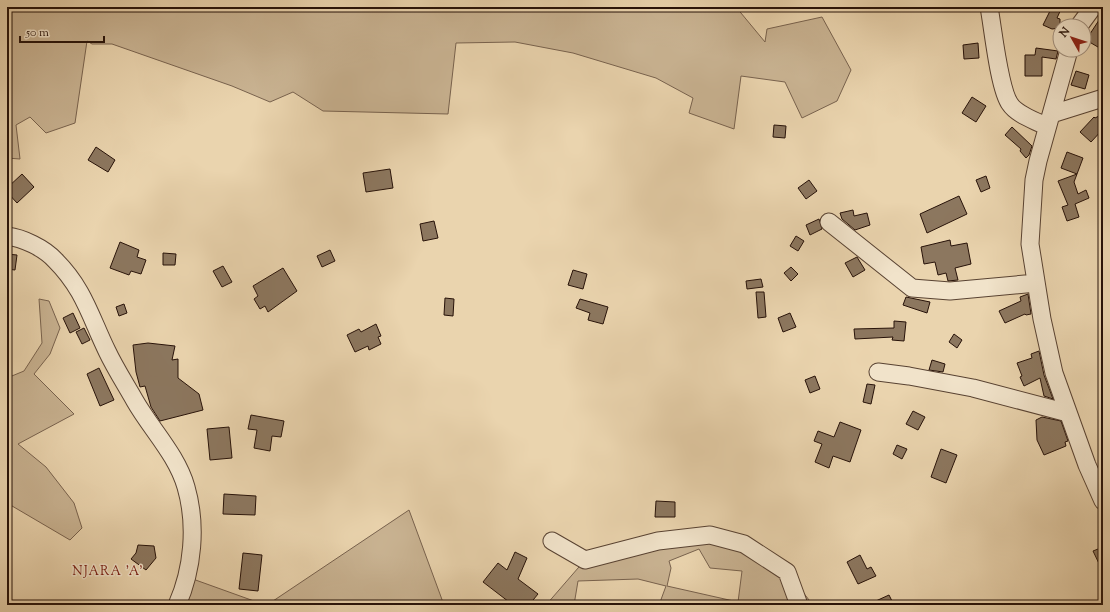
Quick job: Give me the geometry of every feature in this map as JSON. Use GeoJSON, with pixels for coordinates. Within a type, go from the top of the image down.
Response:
{"type":"FeatureCollection","features":[{"type":"Feature","properties":{"kind":"street"},"geometry":{"type":"LineString","coordinates":[[989,7],[1001,76],[1009,104],[1022,113],[1050,120],[1103,98]]}},
{"type":"Feature","properties":{"kind":"street"},"geometry":{"type":"LineString","coordinates":[[1084,18],[1090,8]]}},
{"type":"Feature","properties":{"kind":"street"},"geometry":{"type":"LineString","coordinates":[[1067,58],[1034,180],[1029,238],[1036,283],[1054,373],[1087,465],[1103,501]]}},
{"type":"Feature","properties":{"kind":"street"},"geometry":{"type":"LineString","coordinates":[[830,222],[912,288],[950,291],[1036,283]]}},
{"type":"Feature","properties":{"kind":"street"},"geometry":{"type":"LineString","coordinates":[[7,236],[14,237],[38,248],[54,258],[77,285],[93,316],[107,350],[136,403],[171,456],[185,486],[189,505],[192,536],[187,580],[177,605]]}},
{"type":"Feature","properties":{"kind":"street"},"geometry":{"type":"LineString","coordinates":[[878,372],[959,385],[1068,413]]}},
{"type":"Feature","properties":{"kind":"street"},"geometry":{"type":"LineString","coordinates":[[552,540],[585,560],[658,541],[710,535],[744,544],[787,572],[799,605]]}},
{"type":"Feature","properties":{"kind":"shaded area"},"geometry":{"type":"Polygon","coordinates":[[[7,7],[736,7],[765,42],[767,29],[822,17],[851,70],[837,101],[802,118],[785,82],[741,76],[734,129],[689,113],[693,98],[656,78],[573,53],[515,42],[456,43],[448,114],[323,111],[293,92],[270,102],[232,86],[112,44],[92,44],[87,41],[75,123],[46,133],[30,117],[16,125],[20,159],[7,158],[7,7]]]}},
{"type":"Feature","properties":{"kind":"shaded area"},"geometry":{"type":"Polygon","coordinates":[[[39,299],[49,301],[60,328],[50,354],[34,374],[74,414],[18,444],[46,467],[74,503],[82,528],[70,540],[7,503],[7,378],[24,371],[42,343],[39,299]]]}},
{"type":"Feature","properties":{"kind":"shaded area"},"geometry":{"type":"Polygon","coordinates":[[[409,510],[444,605],[267,605],[409,510]]]}},
{"type":"Feature","properties":{"kind":"shaded area"},"geometry":{"type":"Polygon","coordinates":[[[710,535],[787,572],[813,605],[659,605],[666,586],[638,579],[578,581],[574,605],[546,605],[585,560],[710,535]],[[699,549],[669,561],[671,568],[667,586],[738,602],[742,571],[710,568],[699,549]]]}},
{"type":"Feature","properties":{"kind":"shaded area"},"geometry":{"type":"Polygon","coordinates":[[[190,578],[254,601],[255,605],[181,605],[190,578]]]}},
{"type":"Feature","properties":{"kind":"building"},"geometry":{"type":"Polygon","coordinates":[[[1052,7],[1062,7],[1057,18],[1052,18],[1052,29],[1043,25],[1052,7]]]}},
{"type":"Feature","properties":{"kind":"building"},"geometry":{"type":"Polygon","coordinates":[[[1103,14],[1103,50],[1092,44],[1092,31],[1103,14]]]}},
{"type":"Feature","properties":{"kind":"building"},"geometry":{"type":"Polygon","coordinates":[[[978,43],[979,58],[964,59],[963,45],[978,43]]]}},
{"type":"Feature","properties":{"kind":"building"},"geometry":{"type":"Polygon","coordinates":[[[1036,48],[1052,50],[1052,58],[1056,58],[1056,59],[1042,57],[1042,76],[1025,76],[1025,55],[1035,55],[1036,48]]]}},
{"type":"Feature","properties":{"kind":"building"},"geometry":{"type":"Polygon","coordinates":[[[1076,71],[1089,75],[1085,89],[1071,85],[1076,71]]]}},
{"type":"Feature","properties":{"kind":"building"},"geometry":{"type":"Polygon","coordinates":[[[972,97],[986,106],[976,122],[962,113],[972,97]]]}},
{"type":"Feature","properties":{"kind":"building"},"geometry":{"type":"Polygon","coordinates":[[[1103,114],[1103,129],[1091,142],[1080,132],[1094,117],[1095,118],[1103,114]]]}},
{"type":"Feature","properties":{"kind":"building"},"geometry":{"type":"Polygon","coordinates":[[[774,125],[786,126],[785,138],[773,137],[774,125]]]}},
{"type":"Feature","properties":{"kind":"building"},"geometry":{"type":"Polygon","coordinates":[[[1012,127],[1032,146],[1029,155],[1026,158],[1020,151],[1021,149],[1005,135],[1012,127]]]}},
{"type":"Feature","properties":{"kind":"building"},"geometry":{"type":"Polygon","coordinates":[[[96,147],[115,160],[108,172],[88,160],[96,147]]]}},
{"type":"Feature","properties":{"kind":"building"},"geometry":{"type":"Polygon","coordinates":[[[1067,152],[1083,158],[1077,174],[1061,168],[1067,152]]]}},
{"type":"Feature","properties":{"kind":"building"},"geometry":{"type":"Polygon","coordinates":[[[390,169],[393,188],[366,192],[363,173],[390,169]]]}},
{"type":"Feature","properties":{"kind":"building"},"geometry":{"type":"Polygon","coordinates":[[[22,174],[34,187],[17,203],[7,192],[7,188],[22,174]]]}},
{"type":"Feature","properties":{"kind":"building"},"geometry":{"type":"Polygon","coordinates":[[[1077,174],[1074,182],[1078,194],[1086,190],[1089,198],[1075,204],[1079,217],[1067,221],[1062,207],[1068,205],[1058,181],[1077,174]]]}},
{"type":"Feature","properties":{"kind":"building"},"geometry":{"type":"Polygon","coordinates":[[[986,176],[990,188],[981,192],[976,180],[986,176]]]}},
{"type":"Feature","properties":{"kind":"building"},"geometry":{"type":"Polygon","coordinates":[[[809,180],[817,191],[806,199],[798,188],[809,180]]]}},
{"type":"Feature","properties":{"kind":"building"},"geometry":{"type":"Polygon","coordinates":[[[959,196],[967,214],[927,233],[920,214],[959,196]]]}},
{"type":"Feature","properties":{"kind":"building"},"geometry":{"type":"Polygon","coordinates":[[[853,210],[854,216],[867,213],[870,225],[855,230],[842,219],[840,213],[853,210]]]}},
{"type":"Feature","properties":{"kind":"building"},"geometry":{"type":"Polygon","coordinates":[[[819,219],[822,229],[810,235],[806,225],[819,219]]]}},
{"type":"Feature","properties":{"kind":"building"},"geometry":{"type":"Polygon","coordinates":[[[434,221],[438,238],[423,241],[420,224],[434,221]]]}},
{"type":"Feature","properties":{"kind":"building"},"geometry":{"type":"Polygon","coordinates":[[[796,236],[804,241],[798,251],[790,246],[796,236]]]}},
{"type":"Feature","properties":{"kind":"building"},"geometry":{"type":"Polygon","coordinates":[[[950,240],[951,246],[967,243],[971,264],[955,268],[958,280],[948,281],[946,273],[938,275],[935,262],[924,264],[921,247],[950,240]]]}},
{"type":"Feature","properties":{"kind":"building"},"geometry":{"type":"Polygon","coordinates":[[[120,242],[139,250],[137,257],[146,260],[141,274],[131,271],[129,275],[110,268],[120,242]]]}},
{"type":"Feature","properties":{"kind":"building"},"geometry":{"type":"Polygon","coordinates":[[[330,250],[335,261],[322,267],[317,256],[330,250]]]}},
{"type":"Feature","properties":{"kind":"building"},"geometry":{"type":"Polygon","coordinates":[[[163,253],[176,254],[175,265],[163,265],[163,253]]]}},
{"type":"Feature","properties":{"kind":"building"},"geometry":{"type":"Polygon","coordinates":[[[7,254],[17,255],[15,270],[7,269],[7,254]]]}},
{"type":"Feature","properties":{"kind":"building"},"geometry":{"type":"Polygon","coordinates":[[[857,257],[865,270],[853,277],[845,263],[857,257]]]}},
{"type":"Feature","properties":{"kind":"building"},"geometry":{"type":"Polygon","coordinates":[[[223,266],[232,282],[222,287],[213,271],[223,266]]]}},
{"type":"Feature","properties":{"kind":"building"},"geometry":{"type":"Polygon","coordinates":[[[791,267],[798,274],[791,281],[784,273],[791,267]]]}},
{"type":"Feature","properties":{"kind":"building"},"geometry":{"type":"Polygon","coordinates":[[[283,268],[297,291],[268,312],[265,306],[260,309],[254,299],[258,296],[253,286],[283,268]]]}},
{"type":"Feature","properties":{"kind":"building"},"geometry":{"type":"Polygon","coordinates":[[[573,270],[587,274],[583,289],[568,285],[573,270]]]}},
{"type":"Feature","properties":{"kind":"building"},"geometry":{"type":"Polygon","coordinates":[[[761,279],[763,287],[747,289],[746,281],[761,279]]]}},
{"type":"Feature","properties":{"kind":"building"},"geometry":{"type":"Polygon","coordinates":[[[756,292],[764,292],[766,317],[758,318],[756,292]]]}},
{"type":"Feature","properties":{"kind":"building"},"geometry":{"type":"Polygon","coordinates":[[[1028,294],[1031,314],[1025,314],[1005,323],[999,311],[1021,301],[1020,297],[1028,294]]]}},
{"type":"Feature","properties":{"kind":"building"},"geometry":{"type":"Polygon","coordinates":[[[906,297],[930,302],[927,313],[903,305],[906,297]]]}},
{"type":"Feature","properties":{"kind":"building"},"geometry":{"type":"Polygon","coordinates":[[[445,298],[454,299],[453,316],[444,315],[445,298]]]}},
{"type":"Feature","properties":{"kind":"building"},"geometry":{"type":"Polygon","coordinates":[[[580,299],[608,307],[603,324],[588,320],[590,313],[576,308],[580,299]]]}},
{"type":"Feature","properties":{"kind":"building"},"geometry":{"type":"Polygon","coordinates":[[[124,304],[127,313],[119,316],[116,307],[124,304]]]}},
{"type":"Feature","properties":{"kind":"building"},"geometry":{"type":"Polygon","coordinates":[[[73,313],[80,328],[70,333],[63,318],[73,313]]]}},
{"type":"Feature","properties":{"kind":"building"},"geometry":{"type":"Polygon","coordinates":[[[790,313],[796,327],[783,332],[778,318],[790,313]]]}},
{"type":"Feature","properties":{"kind":"building"},"geometry":{"type":"Polygon","coordinates":[[[894,321],[906,322],[904,341],[892,340],[893,337],[855,339],[854,329],[894,328],[894,321]]]}},
{"type":"Feature","properties":{"kind":"building"},"geometry":{"type":"Polygon","coordinates":[[[376,324],[381,336],[378,337],[381,344],[369,350],[368,346],[355,352],[347,335],[359,329],[361,332],[376,324]]]}},
{"type":"Feature","properties":{"kind":"building"},"geometry":{"type":"Polygon","coordinates":[[[84,328],[90,340],[82,344],[76,332],[84,328]]]}},
{"type":"Feature","properties":{"kind":"building"},"geometry":{"type":"Polygon","coordinates":[[[954,334],[962,340],[957,348],[949,342],[954,334]]]}},
{"type":"Feature","properties":{"kind":"building"},"geometry":{"type":"Polygon","coordinates":[[[148,343],[175,346],[172,360],[178,359],[178,378],[199,394],[203,410],[160,421],[151,407],[145,386],[140,387],[136,372],[133,345],[148,343]]]}},
{"type":"Feature","properties":{"kind":"building"},"geometry":{"type":"Polygon","coordinates":[[[1039,351],[1044,375],[1053,399],[1044,396],[1040,378],[1024,386],[1020,377],[1022,376],[1017,363],[1032,358],[1031,354],[1039,351]]]}},
{"type":"Feature","properties":{"kind":"building"},"geometry":{"type":"Polygon","coordinates":[[[932,360],[945,364],[943,372],[929,370],[932,360]]]}},
{"type":"Feature","properties":{"kind":"building"},"geometry":{"type":"Polygon","coordinates":[[[99,368],[114,400],[100,406],[87,374],[99,368]]]}},
{"type":"Feature","properties":{"kind":"building"},"geometry":{"type":"Polygon","coordinates":[[[815,376],[820,389],[810,393],[805,380],[815,376]]]}},
{"type":"Feature","properties":{"kind":"building"},"geometry":{"type":"Polygon","coordinates":[[[867,384],[875,385],[871,404],[863,402],[867,384]]]}},
{"type":"Feature","properties":{"kind":"building"},"geometry":{"type":"Polygon","coordinates":[[[913,411],[925,417],[918,430],[906,424],[913,411]]]}},
{"type":"Feature","properties":{"kind":"building"},"geometry":{"type":"Polygon","coordinates":[[[251,415],[284,421],[281,437],[272,436],[270,451],[254,448],[257,430],[248,429],[251,415]]]}},
{"type":"Feature","properties":{"kind":"building"},"geometry":{"type":"Polygon","coordinates":[[[1042,417],[1061,421],[1068,441],[1065,442],[1066,446],[1044,455],[1037,440],[1036,420],[1042,417]]]}},
{"type":"Feature","properties":{"kind":"building"},"geometry":{"type":"Polygon","coordinates":[[[840,422],[861,430],[850,462],[833,456],[829,468],[815,462],[822,444],[814,441],[818,431],[834,437],[840,422]]]}},
{"type":"Feature","properties":{"kind":"building"},"geometry":{"type":"Polygon","coordinates":[[[229,427],[232,458],[210,460],[207,429],[229,427]]]}},
{"type":"Feature","properties":{"kind":"building"},"geometry":{"type":"Polygon","coordinates":[[[897,445],[907,449],[902,459],[893,454],[897,445]]]}},
{"type":"Feature","properties":{"kind":"building"},"geometry":{"type":"Polygon","coordinates":[[[941,449],[957,455],[946,483],[931,477],[941,449]]]}},
{"type":"Feature","properties":{"kind":"building"},"geometry":{"type":"Polygon","coordinates":[[[224,494],[256,496],[255,515],[223,514],[224,494]]]}},
{"type":"Feature","properties":{"kind":"building"},"geometry":{"type":"Polygon","coordinates":[[[656,501],[675,502],[675,517],[655,517],[656,501]]]}},
{"type":"Feature","properties":{"kind":"building"},"geometry":{"type":"Polygon","coordinates":[[[138,545],[154,546],[156,558],[146,570],[131,559],[136,553],[138,545]]]}},
{"type":"Feature","properties":{"kind":"building"},"geometry":{"type":"Polygon","coordinates":[[[1103,547],[1103,572],[1093,551],[1103,547]]]}},
{"type":"Feature","properties":{"kind":"building"},"geometry":{"type":"Polygon","coordinates":[[[515,552],[527,558],[518,579],[538,594],[529,605],[513,605],[483,582],[498,563],[507,570],[515,552]]]}},
{"type":"Feature","properties":{"kind":"building"},"geometry":{"type":"Polygon","coordinates":[[[243,553],[262,555],[258,591],[239,589],[243,553]]]}},
{"type":"Feature","properties":{"kind":"building"},"geometry":{"type":"Polygon","coordinates":[[[860,555],[867,569],[871,567],[876,576],[858,584],[847,562],[860,555]]]}},
{"type":"Feature","properties":{"kind":"building"},"geometry":{"type":"Polygon","coordinates":[[[889,595],[894,605],[867,605],[889,595]]]}},
{"type":"Feature","properties":{"kind":"district","name":"NJARA 'A'"},"geometry":{"type":"Point","coordinates":[108,572]}}]}
